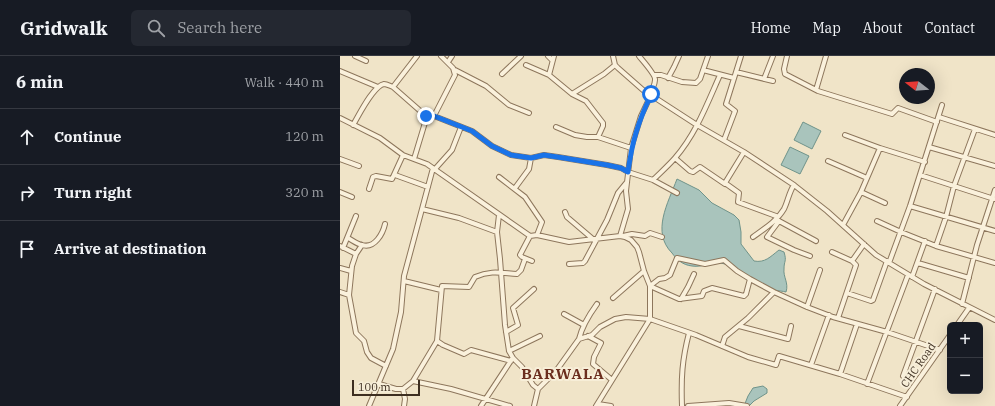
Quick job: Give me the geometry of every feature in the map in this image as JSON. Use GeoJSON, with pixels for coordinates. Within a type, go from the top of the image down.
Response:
{"type":"FeatureCollection","features":[{"type":"Feature","properties":{"kind":"street"},"geometry":{"type":"LineString","coordinates":[[355,56],[366,61]]}},
{"type":"Feature","properties":{"kind":"street"},"geometry":{"type":"LineString","coordinates":[[393,87],[416,56]]}},
{"type":"Feature","properties":{"kind":"street"},"geometry":{"type":"LineString","coordinates":[[441,56],[455,70],[486,86],[509,105],[530,113]]}},
{"type":"Feature","properties":{"kind":"street"},"geometry":{"type":"LineString","coordinates":[[448,62],[452,56]]}},
{"type":"Feature","properties":{"kind":"street"},"geometry":{"type":"LineString","coordinates":[[502,74],[521,56]]}},
{"type":"Feature","properties":{"kind":"street"},"geometry":{"type":"LineString","coordinates":[[548,56],[553,58],[549,75]]}},
{"type":"Feature","properties":{"kind":"street"},"geometry":{"type":"LineString","coordinates":[[612,56],[615,65],[639,87],[794,185],[843,225],[876,255],[910,276],[969,308],[995,320]]}},
{"type":"Feature","properties":{"kind":"street"},"geometry":{"type":"LineString","coordinates":[[621,236],[628,209],[626,191],[631,148],[641,116],[651,95],[655,80],[654,75],[639,56]]}},
{"type":"Feature","properties":{"kind":"street"},"geometry":{"type":"LineString","coordinates":[[668,78],[679,56]]}},
{"type":"Feature","properties":{"kind":"street"},"geometry":{"type":"LineString","coordinates":[[654,75],[660,75],[682,82],[696,83],[700,79],[708,56]]}},
{"type":"Feature","properties":{"kind":"street"},"geometry":{"type":"LineString","coordinates":[[724,140],[735,111],[726,104],[741,56]]}},
{"type":"Feature","properties":{"kind":"street"},"geometry":{"type":"LineString","coordinates":[[764,79],[772,56]]}},
{"type":"Feature","properties":{"kind":"street"},"geometry":{"type":"LineString","coordinates":[[787,56],[784,69],[785,74],[816,90],[892,114],[898,108],[937,122]]}},
{"type":"Feature","properties":{"kind":"street"},"geometry":{"type":"LineString","coordinates":[[816,90],[826,56]]}},
{"type":"Feature","properties":{"kind":"street"},"geometry":{"type":"LineString","coordinates":[[526,65],[549,75],[572,94],[587,103],[603,123],[598,137]]}},
{"type":"Feature","properties":{"kind":"street"},"geometry":{"type":"LineString","coordinates":[[572,94],[604,74],[615,65]]}},
{"type":"Feature","properties":{"kind":"street"},"geometry":{"type":"LineString","coordinates":[[434,116],[455,77],[455,70]]}},
{"type":"Feature","properties":{"kind":"street"},"geometry":{"type":"LineString","coordinates":[[703,70],[734,78]]}},
{"type":"Feature","properties":{"kind":"street"},"geometry":{"type":"LineString","coordinates":[[340,71],[378,86],[387,84],[393,87],[427,116],[434,116],[475,133],[492,146],[506,153],[518,157],[531,158],[544,155],[621,168],[628,172],[653,180],[677,193]]}},
{"type":"Feature","properties":{"kind":"street"},"geometry":{"type":"LineString","coordinates":[[736,72],[772,81]]}},
{"type":"Feature","properties":{"kind":"street"},"geometry":{"type":"LineString","coordinates":[[653,180],[675,158],[697,125],[720,75]]}},
{"type":"Feature","properties":{"kind":"street"},"geometry":{"type":"LineString","coordinates":[[353,124],[378,86]]}},
{"type":"Feature","properties":{"kind":"street"},"geometry":{"type":"LineString","coordinates":[[847,293],[871,301],[874,300],[901,232],[930,147],[942,105]]}},
{"type":"Feature","properties":{"kind":"street"},"geometry":{"type":"LineString","coordinates":[[414,159],[427,116]]}},
{"type":"Feature","properties":{"kind":"street"},"geometry":{"type":"LineString","coordinates":[[939,117],[995,135]]}},
{"type":"Feature","properties":{"kind":"street"},"geometry":{"type":"LineString","coordinates":[[340,118],[380,138],[403,154],[434,168],[530,236],[537,235],[569,242],[595,240],[632,234],[645,236],[651,233],[662,237]]}},
{"type":"Feature","properties":{"kind":"street"},"geometry":{"type":"LineString","coordinates":[[369,406],[393,349],[401,312],[404,276],[434,168],[454,148],[461,127]]}},
{"type":"Feature","properties":{"kind":"street"},"geometry":{"type":"LineString","coordinates":[[556,128],[581,136],[598,137],[631,148]]}},
{"type":"Feature","properties":{"kind":"street"},"geometry":{"type":"LineString","coordinates":[[936,246],[946,217],[954,186],[975,129]]}},
{"type":"Feature","properties":{"kind":"street"},"geometry":{"type":"LineString","coordinates":[[845,135],[925,162]]}},
{"type":"Feature","properties":{"kind":"street"},"geometry":{"type":"LineString","coordinates":[[930,147],[995,166]]}},
{"type":"Feature","properties":{"kind":"street"},"geometry":{"type":"LineString","coordinates":[[843,225],[861,192],[880,148]]}},
{"type":"Feature","properties":{"kind":"street"},"geometry":{"type":"LineString","coordinates":[[725,184],[744,152]]}},
{"type":"Feature","properties":{"kind":"street"},"geometry":{"type":"LineString","coordinates":[[369,189],[374,177],[376,176],[391,180],[395,175],[403,154]]}},
{"type":"Feature","properties":{"kind":"street"},"geometry":{"type":"LineString","coordinates":[[515,188],[529,169],[531,158]]}},
{"type":"Feature","properties":{"kind":"street"},"geometry":{"type":"LineString","coordinates":[[675,158],[690,171],[693,172],[700,167],[739,193],[739,202],[776,216],[778,220],[816,241]]}},
{"type":"Feature","properties":{"kind":"street"},"geometry":{"type":"LineString","coordinates":[[340,159],[359,166]]}},
{"type":"Feature","properties":{"kind":"street"},"geometry":{"type":"LineString","coordinates":[[828,161],[867,178]]}},
{"type":"Feature","properties":{"kind":"street"},"geometry":{"type":"LineString","coordinates":[[395,175],[428,187]]}},
{"type":"Feature","properties":{"kind":"street"},"geometry":{"type":"LineString","coordinates":[[920,175],[994,198]]}},
{"type":"Feature","properties":{"kind":"street"},"geometry":{"type":"LineString","coordinates":[[499,177],[525,197],[541,221],[542,225],[537,235]]}},
{"type":"Feature","properties":{"kind":"street"},"geometry":{"type":"LineString","coordinates":[[569,264],[585,262],[595,240],[607,220],[618,193],[627,182]]}},
{"type":"Feature","properties":{"kind":"street"},"geometry":{"type":"LineString","coordinates":[[794,185],[785,207],[767,237],[810,256]]}},
{"type":"Feature","properties":{"kind":"street"},"geometry":{"type":"LineString","coordinates":[[962,304],[982,228],[994,198],[995,190]]}},
{"type":"Feature","properties":{"kind":"street"},"geometry":{"type":"LineString","coordinates":[[340,192],[352,197]]}},
{"type":"Feature","properties":{"kind":"street"},"geometry":{"type":"LineString","coordinates":[[861,192],[885,203]]}},
{"type":"Feature","properties":{"kind":"street"},"geometry":{"type":"LineString","coordinates":[[910,206],[995,231]]}},
{"type":"Feature","properties":{"kind":"street"},"geometry":{"type":"LineString","coordinates":[[422,209],[459,218],[496,232]]}},
{"type":"Feature","properties":{"kind":"street"},"geometry":{"type":"LineString","coordinates":[[565,212],[567,217],[595,240]]}},
{"type":"Feature","properties":{"kind":"street"},"geometry":{"type":"LineString","coordinates":[[499,215],[496,232],[506,332],[512,359]]}},
{"type":"Feature","properties":{"kind":"street"},"geometry":{"type":"LineString","coordinates":[[356,216],[348,238],[341,247],[356,254]]}},
{"type":"Feature","properties":{"kind":"street"},"geometry":{"type":"LineString","coordinates":[[753,237],[778,220]]}},
{"type":"Feature","properties":{"kind":"street"},"geometry":{"type":"LineString","coordinates":[[877,221],[936,246],[995,263]]}},
{"type":"Feature","properties":{"kind":"street"},"geometry":{"type":"LineString","coordinates":[[348,238],[362,245],[369,245],[378,239],[382,234],[385,224]]}},
{"type":"Feature","properties":{"kind":"street"},"geometry":{"type":"LineString","coordinates":[[530,236],[520,254],[522,258],[532,261]]}},
{"type":"Feature","properties":{"kind":"street"},"geometry":{"type":"LineString","coordinates":[[611,406],[597,405],[650,319],[650,286],[637,247],[629,238],[621,236]]}},
{"type":"Feature","properties":{"kind":"street"},"geometry":{"type":"LineString","coordinates":[[867,384],[910,276],[918,263],[925,241]]}},
{"type":"Feature","properties":{"kind":"street"},"geometry":{"type":"LineString","coordinates":[[852,262],[864,244]]}},
{"type":"Feature","properties":{"kind":"street"},"geometry":{"type":"LineString","coordinates":[[362,245],[356,254],[351,271],[349,295],[356,333],[364,341],[367,352],[371,358],[386,366]]}},
{"type":"Feature","properties":{"kind":"street"},"geometry":{"type":"LineString","coordinates":[[832,252],[856,264],[838,318]]}},
{"type":"Feature","properties":{"kind":"street"},"geometry":{"type":"LineString","coordinates":[[650,286],[659,279],[670,275],[678,258],[705,264],[724,260],[737,271],[750,279],[807,307],[940,350]]}},
{"type":"Feature","properties":{"kind":"street"},"geometry":{"type":"LineString","coordinates":[[379,384],[396,389],[403,389],[413,381],[437,341],[441,290],[443,286],[469,287],[475,277],[487,272],[501,271],[517,274],[521,270],[525,259]]}},
{"type":"Feature","properties":{"kind":"street"},"geometry":{"type":"LineString","coordinates":[[918,263],[969,278]]}},
{"type":"Feature","properties":{"kind":"street"},"geometry":{"type":"LineString","coordinates":[[340,268],[351,271]]}},
{"type":"Feature","properties":{"kind":"street"},"geometry":{"type":"LineString","coordinates":[[807,307],[820,270]]}},
{"type":"Feature","properties":{"kind":"street"},"geometry":{"type":"LineString","coordinates":[[613,298],[644,271]]}},
{"type":"Feature","properties":{"kind":"street"},"geometry":{"type":"LineString","coordinates":[[681,299],[694,274]]}},
{"type":"Feature","properties":{"kind":"street"},"geometry":{"type":"LineString","coordinates":[[650,286],[681,299],[702,296],[704,291],[712,288],[744,296],[750,279]]}},
{"type":"Feature","properties":{"kind":"street"},"geometry":{"type":"LineString","coordinates":[[404,281],[441,290]]}},
{"type":"Feature","properties":{"kind":"street"},"geometry":{"type":"LineString","coordinates":[[506,332],[518,325],[513,308],[534,289]]}},
{"type":"Feature","properties":{"kind":"street"},"geometry":{"type":"LineString","coordinates":[[903,376],[935,289]]}},
{"type":"Feature","properties":{"kind":"street"},"geometry":{"type":"LineString","coordinates":[[340,292],[349,295]]}},
{"type":"Feature","properties":{"kind":"street"},"geometry":{"type":"LineString","coordinates":[[722,346],[725,336],[748,318],[774,292]]}},
{"type":"Feature","properties":{"kind":"street"},"geometry":{"type":"LineString","coordinates":[[535,406],[538,389],[556,370],[579,339],[584,325],[597,304]]}},
{"type":"Feature","properties":{"kind":"street"},"geometry":{"type":"LineString","coordinates":[[959,322],[969,308]]}},
{"type":"Feature","properties":{"kind":"street"},"geometry":{"type":"LineString","coordinates":[[564,314],[584,325]]}},
{"type":"Feature","properties":{"kind":"street"},"geometry":{"type":"LineString","coordinates":[[811,365],[829,315]]}},
{"type":"Feature","properties":{"kind":"street"},"geometry":{"type":"LineString","coordinates":[[579,339],[588,336],[600,327],[615,319],[626,317],[650,319],[748,357],[776,365],[779,356],[840,374],[907,397]]}},
{"type":"Feature","properties":{"kind":"street"},"geometry":{"type":"LineString","coordinates":[[840,374],[857,324]]}},
{"type":"Feature","properties":{"kind":"street"},"geometry":{"type":"LineString","coordinates":[[739,326],[788,339],[791,326]]}},
{"type":"Feature","properties":{"kind":"street"},"geometry":{"type":"LineString","coordinates":[[682,406],[681,377],[684,353],[689,333]]}},
{"type":"Feature","properties":{"kind":"street"},"geometry":{"type":"LineString","coordinates":[[509,351],[540,336]]}},
{"type":"Feature","properties":{"kind":"street"},"geometry":{"type":"LineString","coordinates":[[588,336],[601,343],[594,357],[593,364],[612,380]]}},
{"type":"Feature","properties":{"kind":"street","name":"CHC Road"},"geometry":{"type":"LineString","coordinates":[[900,406],[947,340]]}},
{"type":"Feature","properties":{"kind":"street"},"geometry":{"type":"LineString","coordinates":[[437,341],[464,354],[469,350],[512,359],[519,363],[533,385],[538,389]]}},
{"type":"Feature","properties":{"kind":"street"},"geometry":{"type":"LineString","coordinates":[[481,406],[512,359]]}},
{"type":"Feature","properties":{"kind":"street"},"geometry":{"type":"LineString","coordinates":[[413,381],[451,389],[510,406]]}},
{"type":"Feature","properties":{"kind":"street"},"geometry":{"type":"LineString","coordinates":[[403,389],[405,399],[404,406]]}},
{"type":"Feature","properties":{"kind":"street"},"geometry":{"type":"LineString","coordinates":[[688,406],[729,403],[747,406]]}},
{"type":"Feature","properties":{"kind":"water"},"geometry":{"type":"Polygon","coordinates":[[[803,122],[821,131],[812,149],[794,140],[803,122]]]}},
{"type":"Feature","properties":{"kind":"water"},"geometry":{"type":"Polygon","coordinates":[[[790,147],[809,156],[800,174],[781,165],[790,147]]]}},
{"type":"Feature","properties":{"kind":"water"},"geometry":{"type":"Polygon","coordinates":[[[677,179],[699,190],[712,203],[734,215],[739,220],[741,244],[754,261],[764,260],[779,250],[784,252],[784,272],[787,286],[786,292],[774,290],[725,264],[717,263],[692,266],[680,262],[676,258],[666,245],[662,227],[666,207],[677,179]]]}},
{"type":"Feature","properties":{"kind":"water"},"geometry":{"type":"Polygon","coordinates":[[[763,386],[767,389],[767,393],[749,406],[744,406],[753,388],[763,386]]]}},
{"type":"Feature","properties":{"kind":"district","name":"BARWALA"},"geometry":{"type":"Point","coordinates":[563,374]}},
{"type":"Feature","properties":{"kind":"route"},"geometry":{"type":"LineString","coordinates":[[426,116],[434,116],[472,131],[492,146],[518,157],[531,158],[544,155],[607,165],[621,168],[628,172],[632,146],[641,116],[651,94]]}}]}
